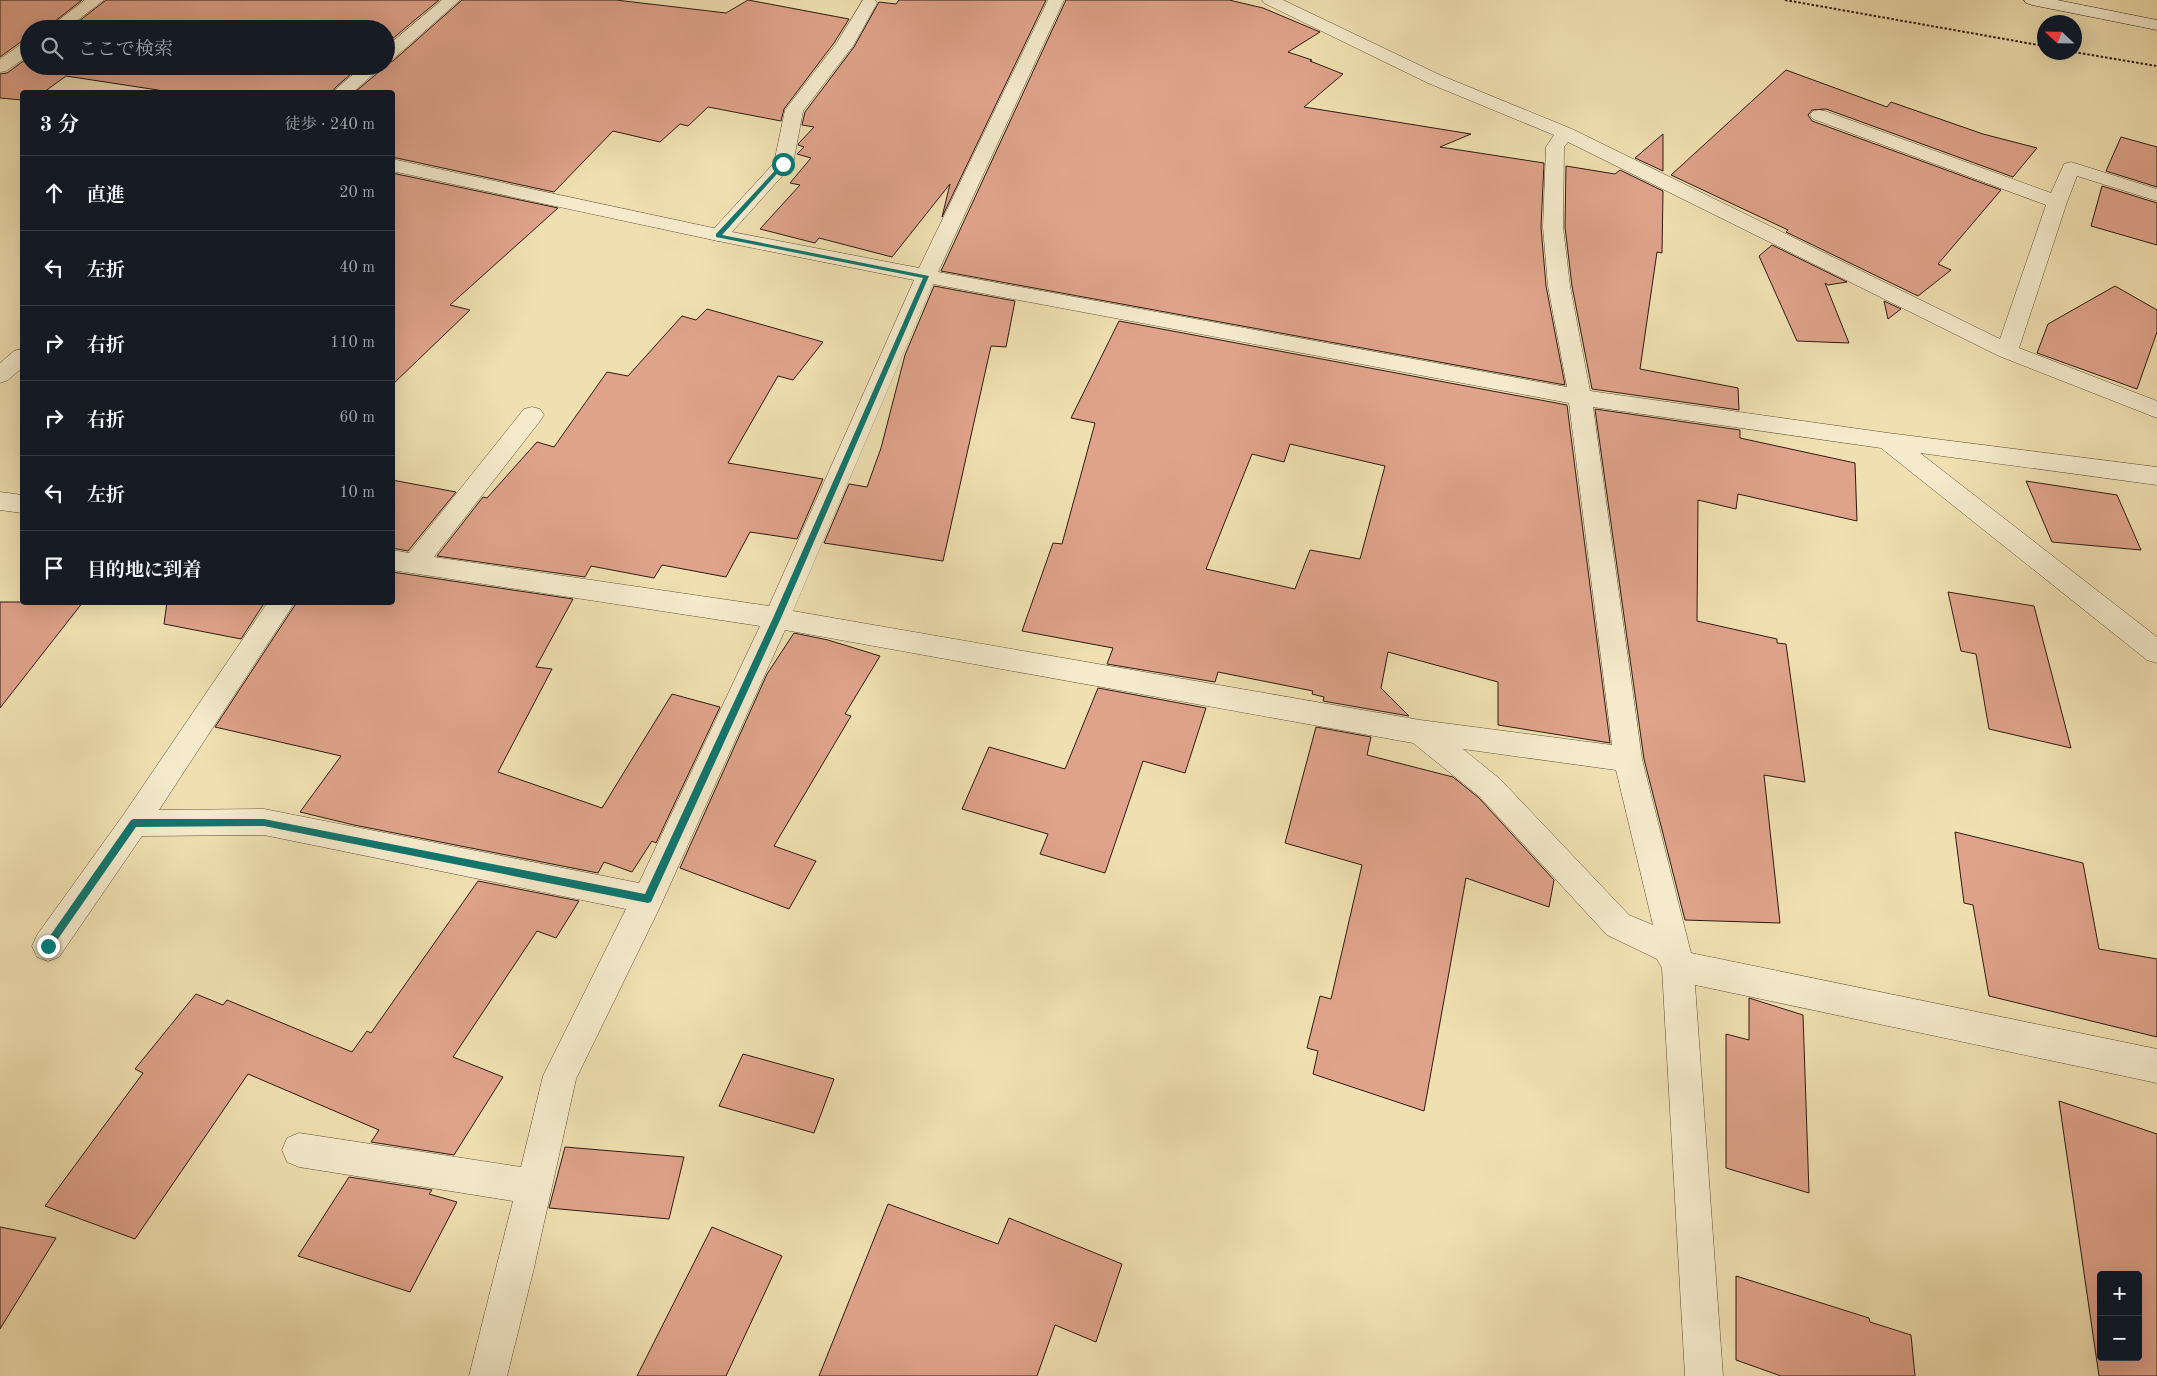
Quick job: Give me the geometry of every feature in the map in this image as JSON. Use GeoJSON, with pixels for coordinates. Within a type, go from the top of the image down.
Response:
{"type":"FeatureCollection","features":[{"type":"Feature","properties":{"kind":"street"},"geometry":{"type":"LineString","coordinates":[[68,20],[96,0]]}},
{"type":"Feature","properties":{"kind":"street"},"geometry":{"type":"LineString","coordinates":[[395,48],[452,0]]}},
{"type":"Feature","properties":{"kind":"street"},"geometry":{"type":"LineString","coordinates":[[488,1376],[560,1076],[648,899],[777,618],[926,276],[1056,0]]}},
{"type":"Feature","properties":{"kind":"street"},"geometry":{"type":"LineString","coordinates":[[1270,0],[1434,79],[1565,133],[2007,351],[2157,410]]}},
{"type":"Feature","properties":{"kind":"street"},"geometry":{"type":"LineString","coordinates":[[2032,0],[2157,25]]}},
{"type":"Feature","properties":{"kind":"street"},"geometry":{"type":"LineString","coordinates":[[718,236],[783,164],[794,110],[844,46],[869,3]]}},
{"type":"Feature","properties":{"kind":"street"},"geometry":{"type":"LineString","coordinates":[[0,52],[20,50]]}},
{"type":"Feature","properties":{"kind":"street"},"geometry":{"type":"LineString","coordinates":[[0,67],[20,53]]}},
{"type":"Feature","properties":{"kind":"street"},"geometry":{"type":"LineString","coordinates":[[345,90],[363,75]]}},
{"type":"Feature","properties":{"kind":"street"},"geometry":{"type":"LineString","coordinates":[[1819,115],[2057,202]]}},
{"type":"Feature","properties":{"kind":"street"},"geometry":{"type":"LineString","coordinates":[[1565,133],[1555,147],[1553,227],[1559,286],[1580,397],[1628,759],[1678,966],[1704,1376]]}},
{"type":"Feature","properties":{"kind":"street"},"geometry":{"type":"LineString","coordinates":[[395,166],[718,236],[1580,397],[1888,441],[2157,476]]}},
{"type":"Feature","properties":{"kind":"street"},"geometry":{"type":"LineString","coordinates":[[2007,351],[2057,202],[2071,168],[2157,195]]}},
{"type":"Feature","properties":{"kind":"street"},"geometry":{"type":"LineString","coordinates":[[0,375],[20,358]]}},
{"type":"Feature","properties":{"kind":"street"},"geometry":{"type":"LineString","coordinates":[[404,562],[532,415]]}},
{"type":"Feature","properties":{"kind":"street"},"geometry":{"type":"LineString","coordinates":[[1888,441],[2157,652]]}},
{"type":"Feature","properties":{"kind":"street"},"geometry":{"type":"LineString","coordinates":[[0,501],[20,504]]}},
{"type":"Feature","properties":{"kind":"street"},"geometry":{"type":"LineString","coordinates":[[404,562],[777,618],[1420,732],[1628,759]]}},
{"type":"Feature","properties":{"kind":"street"},"geometry":{"type":"LineString","coordinates":[[48,946],[134,823],[280,605]]}},
{"type":"Feature","properties":{"kind":"street"},"geometry":{"type":"LineString","coordinates":[[1420,732],[1490,788],[1618,925],[1668,948],[1678,966],[2157,1066]]}},
{"type":"Feature","properties":{"kind":"street"},"geometry":{"type":"LineString","coordinates":[[134,823],[264,822],[648,899]]}},
{"type":"Feature","properties":{"kind":"street"},"geometry":{"type":"LineString","coordinates":[[299,1150],[534,1187]]}},
{"type":"Feature","properties":{"kind":"path"},"geometry":{"type":"LineString","coordinates":[[1785,0],[2037,45]]}},
{"type":"Feature","properties":{"kind":"path"},"geometry":{"type":"LineString","coordinates":[[2082,53],[2157,66]]}},
{"type":"Feature","properties":{"kind":"building"},"geometry":{"type":"Polygon","coordinates":[[[0,0],[82,0],[56,20],[20,20],[20,42],[0,57],[0,0]]]}},
{"type":"Feature","properties":{"kind":"building"},"geometry":{"type":"Polygon","coordinates":[[[106,0],[439,0],[395,37],[395,20],[80,20],[106,0]]]}},
{"type":"Feature","properties":{"kind":"building"},"geometry":{"type":"Polygon","coordinates":[[[462,0],[616,0],[726,13],[748,0],[849,19],[834,43],[784,109],[781,121],[708,107],[688,126],[680,124],[660,142],[613,131],[554,192],[395,158],[395,90],[357,90],[375,75],[395,75],[395,59],[462,0]]]}},
{"type":"Feature","properties":{"kind":"building"},"geometry":{"type":"Polygon","coordinates":[[[899,0],[1046,0],[942,217],[950,184],[892,257],[819,238],[815,243],[760,229],[800,185],[790,183],[811,158],[797,154],[804,147],[798,145],[799,143],[814,127],[802,125],[805,112],[854,47],[879,2],[896,4],[899,0]]]}},
{"type":"Feature","properties":{"kind":"building"},"geometry":{"type":"Polygon","coordinates":[[[1066,0],[1229,0],[1263,8],[1320,32],[1288,52],[1343,74],[1304,107],[1471,134],[1440,147],[1544,163],[1541,227],[1546,286],[1565,385],[941,271],[1066,0]]]}},
{"type":"Feature","properties":{"kind":"building"},"geometry":{"type":"Polygon","coordinates":[[[20,64],[20,75],[350,75],[334,90],[158,90],[66,76],[47,90],[20,90],[20,100],[0,98],[0,74],[7,73],[20,64]]]}},
{"type":"Feature","properties":{"kind":"building"},"geometry":{"type":"Polygon","coordinates":[[[1786,70],[1887,107],[1891,102],[1983,134],[2037,148],[2013,177],[1826,109],[1812,110],[1808,115],[1812,121],[2001,190],[1938,264],[1951,270],[1918,296],[1786,232],[1788,230],[1671,175],[1786,70]]]}},
{"type":"Feature","properties":{"kind":"building"},"geometry":{"type":"Polygon","coordinates":[[[1663,134],[1663,171],[1635,158],[1663,134]]]}},
{"type":"Feature","properties":{"kind":"building"},"geometry":{"type":"Polygon","coordinates":[[[2121,137],[2157,147],[2157,187],[2106,171],[2121,137]]]}},
{"type":"Feature","properties":{"kind":"building"},"geometry":{"type":"Polygon","coordinates":[[[1566,166],[1615,174],[1620,170],[1663,191],[1662,253],[1657,252],[1640,369],[1738,388],[1739,410],[1592,389],[1572,286],[1565,227],[1566,166]]]}},
{"type":"Feature","properties":{"kind":"building"},"geometry":{"type":"Polygon","coordinates":[[[395,174],[558,208],[450,305],[470,310],[395,382],[395,174]]]}},
{"type":"Feature","properties":{"kind":"building"},"geometry":{"type":"Polygon","coordinates":[[[2102,186],[2157,203],[2157,245],[2091,226],[2102,186]]]}},
{"type":"Feature","properties":{"kind":"building"},"geometry":{"type":"Polygon","coordinates":[[[1772,245],[1847,282],[1828,285],[1825,283],[1849,343],[1797,341],[1759,256],[1772,245]]]}},
{"type":"Feature","properties":{"kind":"building"},"geometry":{"type":"Polygon","coordinates":[[[934,286],[1015,301],[1006,347],[991,346],[943,561],[824,543],[849,484],[867,487],[881,448],[905,355],[934,286]]]}},
{"type":"Feature","properties":{"kind":"building"},"geometry":{"type":"Polygon","coordinates":[[[2115,286],[2157,310],[2157,332],[2137,389],[2037,353],[2048,324],[2115,286]]]}},
{"type":"Feature","properties":{"kind":"building"},"geometry":{"type":"Polygon","coordinates":[[[1884,301],[1901,309],[1888,319],[1884,301]]]}},
{"type":"Feature","properties":{"kind":"building"},"geometry":{"type":"Polygon","coordinates":[[[707,309],[823,342],[793,380],[778,376],[728,463],[823,479],[797,539],[750,532],[726,577],[662,565],[654,578],[591,566],[585,577],[437,556],[483,497],[487,498],[537,442],[554,447],[607,372],[628,376],[682,316],[696,320],[707,309]]]}},
{"type":"Feature","properties":{"kind":"building"},"geometry":{"type":"Polygon","coordinates":[[[1119,321],[1567,405],[1610,743],[1498,725],[1498,682],[1388,652],[1381,688],[1409,716],[1323,701],[1324,697],[1312,694],[1313,691],[1218,672],[1215,682],[1107,664],[1113,648],[1022,631],[1053,543],[1062,544],[1095,423],[1071,418],[1119,321]],[[1290,444],[1284,462],[1252,454],[1206,569],[1295,589],[1310,550],[1360,559],[1385,466],[1290,444]]]}},
{"type":"Feature","properties":{"kind":"building"},"geometry":{"type":"Polygon","coordinates":[[[1595,409],[1740,430],[1740,438],[1855,463],[1857,521],[1738,494],[1736,509],[1698,500],[1697,621],[1777,639],[1777,643],[1786,644],[1805,782],[1764,775],[1780,923],[1685,920],[1644,759],[1595,409]]]}},
{"type":"Feature","properties":{"kind":"building"},"geometry":{"type":"Polygon","coordinates":[[[395,481],[456,492],[408,551],[395,549],[395,481]]]}},
{"type":"Feature","properties":{"kind":"building"},"geometry":{"type":"Polygon","coordinates":[[[2026,481],[2117,495],[2141,550],[2052,542],[2026,481]]]}},
{"type":"Feature","properties":{"kind":"building"},"geometry":{"type":"Polygon","coordinates":[[[395,572],[573,599],[536,667],[552,669],[498,772],[602,808],[672,694],[720,707],[656,843],[652,841],[632,872],[604,862],[598,873],[354,825],[300,812],[341,756],[215,727],[295,605],[395,605],[395,572]]]}},
{"type":"Feature","properties":{"kind":"building"},"geometry":{"type":"Polygon","coordinates":[[[1948,592],[2034,606],[2071,748],[1989,729],[1976,654],[1961,651],[1948,592]]]}},
{"type":"Feature","properties":{"kind":"building"},"geometry":{"type":"Polygon","coordinates":[[[0,602],[20,602],[20,605],[81,605],[0,708],[0,602]]]}},
{"type":"Feature","properties":{"kind":"building"},"geometry":{"type":"Polygon","coordinates":[[[167,605],[263,605],[241,639],[164,624],[167,605]]]}},
{"type":"Feature","properties":{"kind":"building"},"geometry":{"type":"Polygon","coordinates":[[[794,633],[828,640],[880,656],[845,714],[851,716],[774,846],[816,861],[789,909],[680,868],[767,674],[794,633]]]}},
{"type":"Feature","properties":{"kind":"building"},"geometry":{"type":"Polygon","coordinates":[[[1098,688],[1206,708],[1185,773],[1143,761],[1105,873],[1040,854],[1048,834],[962,809],[989,747],[1065,769],[1098,688]]]}},
{"type":"Feature","properties":{"kind":"building"},"geometry":{"type":"Polygon","coordinates":[[[1316,727],[1371,737],[1367,755],[1453,777],[1479,798],[1554,880],[1549,907],[1466,878],[1424,1111],[1313,1074],[1318,1051],[1307,1048],[1320,996],[1331,999],[1362,865],[1285,843],[1316,727]]]}},
{"type":"Feature","properties":{"kind":"building"},"geometry":{"type":"Polygon","coordinates":[[[1955,832],[2083,863],[2099,949],[2157,959],[2157,1037],[1989,996],[1973,905],[1964,903],[1955,832]]]}},
{"type":"Feature","properties":{"kind":"building"},"geometry":{"type":"Polygon","coordinates":[[[478,881],[579,901],[556,938],[537,931],[453,1057],[503,1077],[454,1155],[371,1142],[379,1130],[248,1074],[135,1239],[45,1206],[143,1073],[135,1069],[196,994],[223,1005],[227,1000],[352,1052],[367,1031],[371,1033],[478,881]]]}},
{"type":"Feature","properties":{"kind":"building"},"geometry":{"type":"Polygon","coordinates":[[[1749,998],[1803,1015],[1809,1193],[1726,1168],[1726,1034],[1749,1040],[1749,998]]]}},
{"type":"Feature","properties":{"kind":"building"},"geometry":{"type":"Polygon","coordinates":[[[743,1054],[834,1079],[814,1133],[719,1106],[743,1054]]]}},
{"type":"Feature","properties":{"kind":"building"},"geometry":{"type":"Polygon","coordinates":[[[2059,1101],[2157,1134],[2157,1376],[2099,1376],[2059,1101]]]}},
{"type":"Feature","properties":{"kind":"building"},"geometry":{"type":"Polygon","coordinates":[[[565,1147],[684,1157],[669,1219],[549,1208],[565,1147]]]}},
{"type":"Feature","properties":{"kind":"building"},"geometry":{"type":"Polygon","coordinates":[[[349,1177],[432,1190],[429,1194],[457,1202],[410,1292],[298,1256],[349,1177]]]}},
{"type":"Feature","properties":{"kind":"building"},"geometry":{"type":"Polygon","coordinates":[[[888,1204],[998,1244],[1009,1218],[1122,1264],[1096,1342],[1055,1325],[1037,1376],[819,1376],[888,1204]]]}},
{"type":"Feature","properties":{"kind":"building"},"geometry":{"type":"Polygon","coordinates":[[[0,1227],[56,1238],[0,1329],[0,1227]]]}},
{"type":"Feature","properties":{"kind":"building"},"geometry":{"type":"Polygon","coordinates":[[[712,1227],[782,1256],[726,1376],[637,1376],[712,1227]]]}},
{"type":"Feature","properties":{"kind":"building"},"geometry":{"type":"Polygon","coordinates":[[[1736,1276],[1869,1318],[1870,1322],[1911,1335],[1915,1376],[1781,1376],[1736,1360],[1736,1276]]]}},
{"type":"Feature","properties":{"kind":"route"},"geometry":{"type":"LineString","coordinates":[[48,946],[134,823],[264,822],[648,899],[777,618],[926,276],[718,236],[783,164]]}}]}
